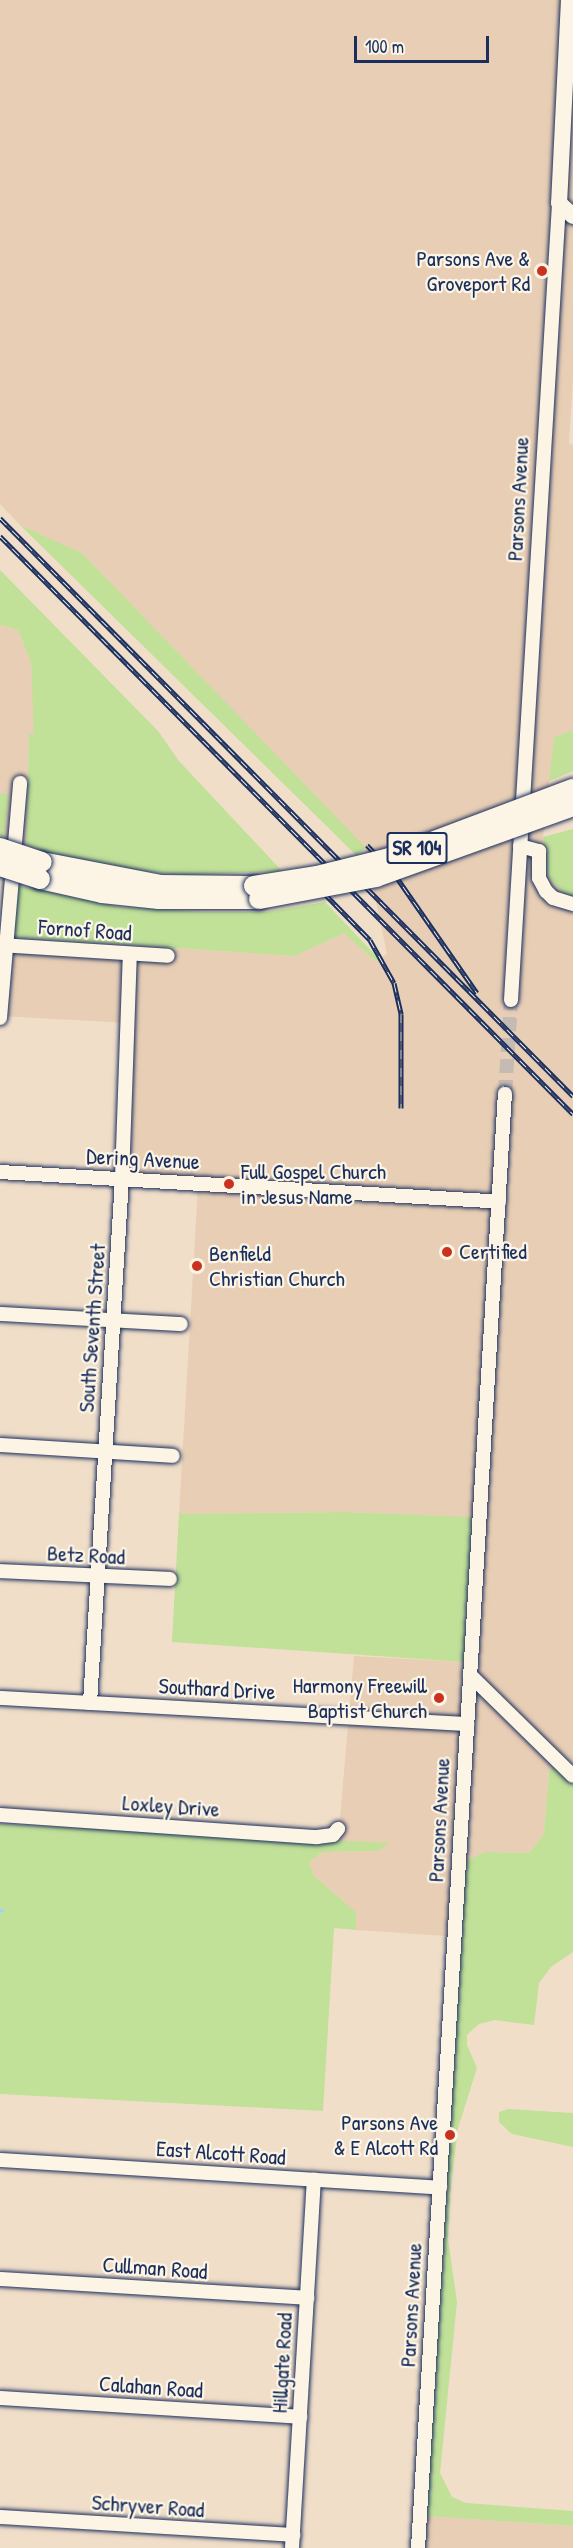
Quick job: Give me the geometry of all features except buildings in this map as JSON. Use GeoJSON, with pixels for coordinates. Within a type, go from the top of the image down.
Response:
{"type":"FeatureCollection","features":[{"type":"Feature","properties":{"kind":"highway"},"geometry":{"type":"LineString","coordinates":[[439,840],[573,779]]}},
{"type":"Feature","properties":{"kind":"highway","name":"SR 104"},"geometry":{"type":"LineString","coordinates":[[256,892],[351,869],[439,840],[573,789]]}},
{"type":"Feature","properties":{"kind":"highway","name":"SR 104"},"geometry":{"type":"LineString","coordinates":[[0,866],[160,885],[256,892],[376,877],[573,806]]}},
{"type":"Feature","properties":{"kind":"highway"},"geometry":{"type":"LineString","coordinates":[[495,836],[573,820]]}},
{"type":"Feature","properties":{"kind":"highway","name":"SR 104"},"geometry":{"type":"LineString","coordinates":[[0,848],[41,870]]}},
{"type":"Feature","properties":{"kind":"main road","name":"Parsons Avenue"},"geometry":{"type":"LineString","coordinates":[[558,204],[569,0]]}},
{"type":"Feature","properties":{"kind":"main road"},"geometry":{"type":"LineString","coordinates":[[558,204],[573,216]]}},
{"type":"Feature","properties":{"kind":"street","name":"Parsons Avenue"},"geometry":{"type":"LineString","coordinates":[[511,1000],[558,204]]}},
{"type":"Feature","properties":{"kind":"street"},"geometry":{"type":"LineString","coordinates":[[0,1018],[2,945],[20,783]]}},
{"type":"Feature","properties":{"kind":"street"},"geometry":{"type":"LineString","coordinates":[[520,846],[539,850],[539,878],[546,891],[553,898],[573,904]]}},
{"type":"Feature","properties":{"kind":"street","name":"Fornof Road"},"geometry":{"type":"LineString","coordinates":[[2,945],[168,956]]}},
{"type":"Feature","properties":{"kind":"street","name":"South Seventh Street"},"geometry":{"type":"LineString","coordinates":[[90,1703],[122,1179],[130,954]]}},
{"type":"Feature","properties":{"kind":"street","name":"Parsons Avenue"},"geometry":{"type":"LineString","coordinates":[[418,2548],[505,1094]]}},
{"type":"Feature","properties":{"kind":"street","name":"Dering Avenue"},"geometry":{"type":"LineString","coordinates":[[0,1172],[499,1202]]}},
{"type":"Feature","properties":{"kind":"street"},"geometry":{"type":"LineString","coordinates":[[0,1314],[181,1324]]}},
{"type":"Feature","properties":{"kind":"street"},"geometry":{"type":"LineString","coordinates":[[0,1446],[173,1456]]}},
{"type":"Feature","properties":{"kind":"street","name":"Betz Road"},"geometry":{"type":"LineString","coordinates":[[0,1571],[98,1578],[170,1579]]}},
{"type":"Feature","properties":{"kind":"street"},"geometry":{"type":"LineString","coordinates":[[470,1675],[573,1776]]}},
{"type":"Feature","properties":{"kind":"street","name":"Southard Drive"},"geometry":{"type":"LineString","coordinates":[[0,1698],[467,1724]]}},
{"type":"Feature","properties":{"kind":"street","name":"Loxley Drive"},"geometry":{"type":"LineString","coordinates":[[0,1815],[317,1837],[333,1834],[338,1829]]}},
{"type":"Feature","properties":{"kind":"street","name":"East Alcott Road"},"geometry":{"type":"LineString","coordinates":[[0,2160],[440,2188]]}},
{"type":"Feature","properties":{"kind":"street","name":"Hillgate Road"},"geometry":{"type":"LineString","coordinates":[[292,2542],[314,2180]]}},
{"type":"Feature","properties":{"kind":"street","name":"Cullman Road"},"geometry":{"type":"LineString","coordinates":[[0,2279],[307,2298]]}},
{"type":"Feature","properties":{"kind":"street","name":"Calahan Road"},"geometry":{"type":"LineString","coordinates":[[0,2398],[300,2417]]}},
{"type":"Feature","properties":{"kind":"street","name":"Schryver Road"},"geometry":{"type":"LineString","coordinates":[[0,2517],[292,2542]]}},
{"type":"Feature","properties":{"kind":"shaded area"},"geometry":{"type":"Polygon","coordinates":[[[0,0],[573,0],[573,380],[569,443],[573,445],[573,730],[554,737],[543,837],[547,875],[573,906],[573,1766],[560,1753],[549,1772],[544,1834],[529,1853],[485,1852],[466,1860],[462,1937],[356,1930],[356,1912],[314,1876],[309,1862],[323,1852],[377,1851],[389,1843],[338,1841],[354,1656],[464,1662],[486,1518],[345,1512],[179,1514],[198,1186],[122,1180],[129,1023],[0,1016],[2,937],[295,956],[344,933],[375,961],[387,954],[365,848],[82,553],[20,525],[0,504],[0,0]]]}},
{"type":"Feature","properties":{"kind":"shaded area"},"geometry":{"type":"Polygon","coordinates":[[[0,625],[18,630],[31,663],[35,734],[29,735],[26,845],[0,835],[0,625]]]}},
{"type":"Feature","properties":{"kind":"shaded area"},"geometry":{"type":"Polygon","coordinates":[[[426,2516],[573,2526],[573,2548],[424,2548],[426,2516]]]}},
{"type":"Feature","properties":{"kind":"green space"},"geometry":{"type":"Polygon","coordinates":[[[20,525],[82,553],[366,848],[356,855],[20,525]]]}},
{"type":"Feature","properties":{"kind":"green space"},"geometry":{"type":"Polygon","coordinates":[[[0,570],[158,731],[179,761],[282,871],[184,875],[130,870],[65,858],[26,845],[29,734],[34,734],[31,663],[18,630],[0,625],[0,570]]]}},
{"type":"Feature","properties":{"kind":"green space"},"geometry":{"type":"Polygon","coordinates":[[[573,730],[573,771],[549,781],[554,737],[573,730]]]}},
{"type":"Feature","properties":{"kind":"green space"},"geometry":{"type":"Polygon","coordinates":[[[0,793],[9,795],[4,837],[0,835],[0,793]]]}},
{"type":"Feature","properties":{"kind":"green space"},"geometry":{"type":"Polygon","coordinates":[[[573,829],[573,898],[566,897],[547,875],[543,837],[573,829]]]}},
{"type":"Feature","properties":{"kind":"green space"},"geometry":{"type":"Polygon","coordinates":[[[16,885],[119,907],[203,912],[265,912],[325,902],[379,959],[375,961],[344,933],[295,956],[11,937],[16,885]]]}},
{"type":"Feature","properties":{"kind":"green space"},"geometry":{"type":"Polygon","coordinates":[[[345,1512],[473,1517],[464,1662],[172,1642],[179,1514],[345,1512]]]}},
{"type":"Feature","properties":{"kind":"green space"},"geometry":{"type":"Polygon","coordinates":[[[554,1763],[573,1782],[573,1952],[551,1967],[539,1983],[534,2025],[495,2020],[479,2024],[467,2035],[467,2045],[477,2068],[458,2128],[451,2187],[448,2239],[457,2302],[440,2473],[452,2497],[466,2503],[573,2511],[573,2526],[426,2516],[466,1860],[485,1852],[529,1853],[544,1834],[549,1772],[554,1763]]]}},
{"type":"Feature","properties":{"kind":"green space"},"geometry":{"type":"Polygon","coordinates":[[[0,1824],[391,1843],[377,1851],[323,1852],[309,1862],[314,1876],[356,1912],[356,1930],[334,1928],[323,2111],[0,2094],[0,1824]]]}},
{"type":"Feature","properties":{"kind":"green space"},"geometry":{"type":"Polygon","coordinates":[[[508,2109],[573,2113],[573,2147],[512,2134],[499,2122],[499,2112],[508,2109]]]}},
{"type":"Feature","properties":{"kind":"tunnel"},"geometry":{"type":"LineString","coordinates":[[505,1094],[511,1000]]}},
{"type":"Feature","properties":{"kind":"railway"},"geometry":{"type":"LineString","coordinates":[[0,518],[573,1096]]}},
{"type":"Feature","properties":{"kind":"railway"},"geometry":{"type":"LineString","coordinates":[[0,536],[573,1114]]}},
{"type":"Feature","properties":{"kind":"railway"},"geometry":{"type":"LineString","coordinates":[[367,845],[393,872],[477,993]]}},
{"type":"Feature","properties":{"kind":"railway"},"geometry":{"type":"LineString","coordinates":[[323,892],[370,940],[394,983],[401,1014],[401,1108]]}},
{"type":"Feature","properties":{"kind":"place","name":"Parsons Ave & Groveport Rd"},"geometry":{"type":"Point","coordinates":[542,271]}},
{"type":"Feature","properties":{"kind":"place","name":"Full Gospel Church in Jesus Name"},"geometry":{"type":"Point","coordinates":[229,1184]}},
{"type":"Feature","properties":{"kind":"place","name":"Certified"},"geometry":{"type":"Point","coordinates":[447,1252]}},
{"type":"Feature","properties":{"kind":"place","name":"Benfield Christian Church"},"geometry":{"type":"Point","coordinates":[197,1266]}},
{"type":"Feature","properties":{"kind":"place","name":"Harmony Freewill Baptist Church"},"geometry":{"type":"Point","coordinates":[439,1698]}},
{"type":"Feature","properties":{"kind":"place","name":"Parsons Ave & E Alcott Rd"},"geometry":{"type":"Point","coordinates":[450,2135]}}]}
